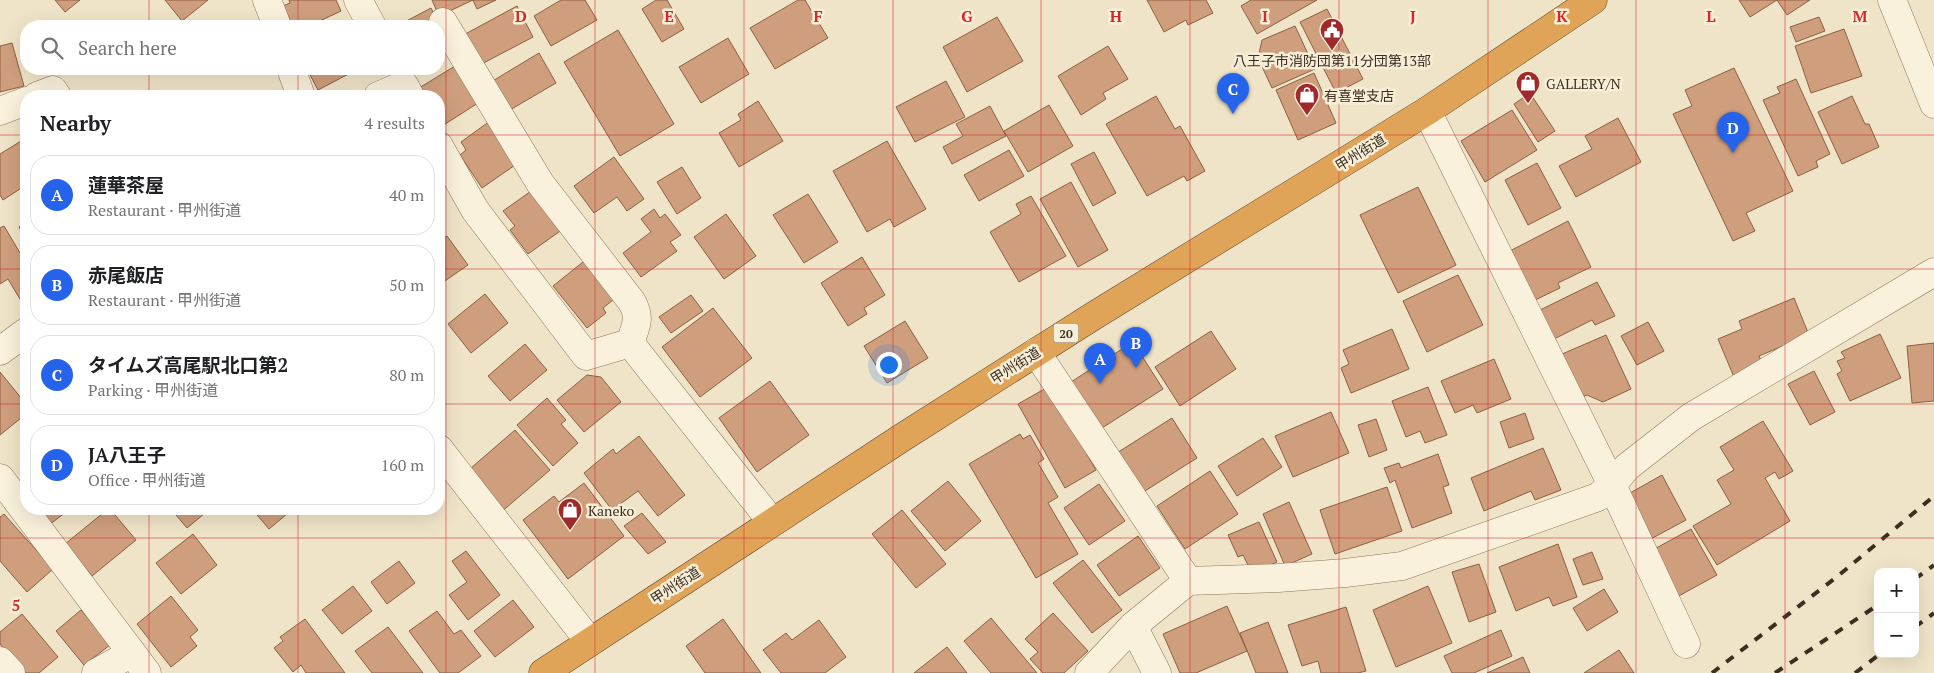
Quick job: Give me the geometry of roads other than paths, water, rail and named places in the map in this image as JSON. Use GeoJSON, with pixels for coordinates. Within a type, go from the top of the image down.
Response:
{"type":"FeatureCollection","features":[{"type":"Feature","properties":{"kind":"highway","name":"甲州街道"},"geometry":{"type":"LineString","coordinates":[[543,673],[772,522],[1036,352],[1427,111],[1593,0]]}},
{"type":"Feature","properties":{"kind":"street"},"geometry":{"type":"LineString","coordinates":[[268,0],[274,20]]}},
{"type":"Feature","properties":{"kind":"street"},"geometry":{"type":"LineString","coordinates":[[358,0],[369,20]]}},
{"type":"Feature","properties":{"kind":"street"},"geometry":{"type":"LineString","coordinates":[[1892,0],[1934,104]]}},
{"type":"Feature","properties":{"kind":"street"},"geometry":{"type":"LineString","coordinates":[[445,27],[540,183],[637,312],[638,321],[630,343]]}},
{"type":"Feature","properties":{"kind":"street"},"geometry":{"type":"LineString","coordinates":[[293,75],[299,90]]}},
{"type":"Feature","properties":{"kind":"street"},"geometry":{"type":"LineString","coordinates":[[390,90],[403,83]]}},
{"type":"Feature","properties":{"kind":"street"},"geometry":{"type":"LineString","coordinates":[[0,112],[20,104]]}},
{"type":"Feature","properties":{"kind":"street"},"geometry":{"type":"LineString","coordinates":[[1427,111],[1612,484],[1686,644]]}},
{"type":"Feature","properties":{"kind":"street"},"geometry":{"type":"LineString","coordinates":[[445,157],[475,210],[586,356],[630,343]]}},
{"type":"Feature","properties":{"kind":"street"},"geometry":{"type":"LineString","coordinates":[[1089,673],[1133,626],[1188,581],[1287,577],[1402,566],[1598,497],[1627,467],[1691,417],[1934,272]]}},
{"type":"Feature","properties":{"kind":"street"},"geometry":{"type":"LineString","coordinates":[[0,351],[20,336]]}},
{"type":"Feature","properties":{"kind":"street"},"geometry":{"type":"LineString","coordinates":[[630,343],[772,522]]}},
{"type":"Feature","properties":{"kind":"street"},"geometry":{"type":"LineString","coordinates":[[1036,352],[1188,581]]}},
{"type":"Feature","properties":{"kind":"street"},"geometry":{"type":"LineString","coordinates":[[445,457],[590,642]]}},
{"type":"Feature","properties":{"kind":"street"},"geometry":{"type":"LineString","coordinates":[[0,478],[20,504]]}},
{"type":"Feature","properties":{"kind":"street"},"geometry":{"type":"LineString","coordinates":[[28,515],[140,663],[96,673]]}},
{"type":"Feature","properties":{"kind":"street"},"geometry":{"type":"LineString","coordinates":[[1133,626],[1157,673]]}},
{"type":"Feature","properties":{"kind":"street"},"geometry":{"type":"LineString","coordinates":[[0,661],[11,673]]}},
{"type":"Feature","properties":{"kind":"railway"},"geometry":{"type":"LineString","coordinates":[[1712,673],[1838,576],[1934,496]]}},
{"type":"Feature","properties":{"kind":"railway"},"geometry":{"type":"LineString","coordinates":[[1919,576],[1934,565]]}},
{"type":"Feature","properties":{"kind":"railway"},"geometry":{"type":"LineString","coordinates":[[1775,673],[1874,608]]}},
{"type":"Feature","properties":{"kind":"railway"},"geometry":{"type":"LineString","coordinates":[[1919,624],[1934,613]]}},
{"type":"Feature","properties":{"kind":"railway"},"geometry":{"type":"LineString","coordinates":[[1855,673],[1875,658]]}},
{"type":"Feature","properties":{"kind":"place","name":"八王子市消防団第11分団第13部"},"geometry":{"type":"Point","coordinates":[1332,51]}},
{"type":"Feature","properties":{"kind":"place","name":"GALLERY/N"},"geometry":{"type":"Point","coordinates":[1528,104]}},
{"type":"Feature","properties":{"kind":"place","name":"タイムズ高尾駅北口第2"},"geometry":{"type":"Point","coordinates":[1233,114]}},
{"type":"Feature","properties":{"kind":"place","name":"有喜堂支店"},"geometry":{"type":"Point","coordinates":[1307,116]}},
{"type":"Feature","properties":{"kind":"place","name":"JA八王子"},"geometry":{"type":"Point","coordinates":[1733,153]}},
{"type":"Feature","properties":{"kind":"place","name":"赤尾飯店"},"geometry":{"type":"Point","coordinates":[1136,368]}},
{"type":"Feature","properties":{"kind":"place","name":"蓮華茶屋"},"geometry":{"type":"Point","coordinates":[1100,384]}},
{"type":"Feature","properties":{"kind":"place","name":"Kaneko"},"geometry":{"type":"Point","coordinates":[570,531]}}]}
